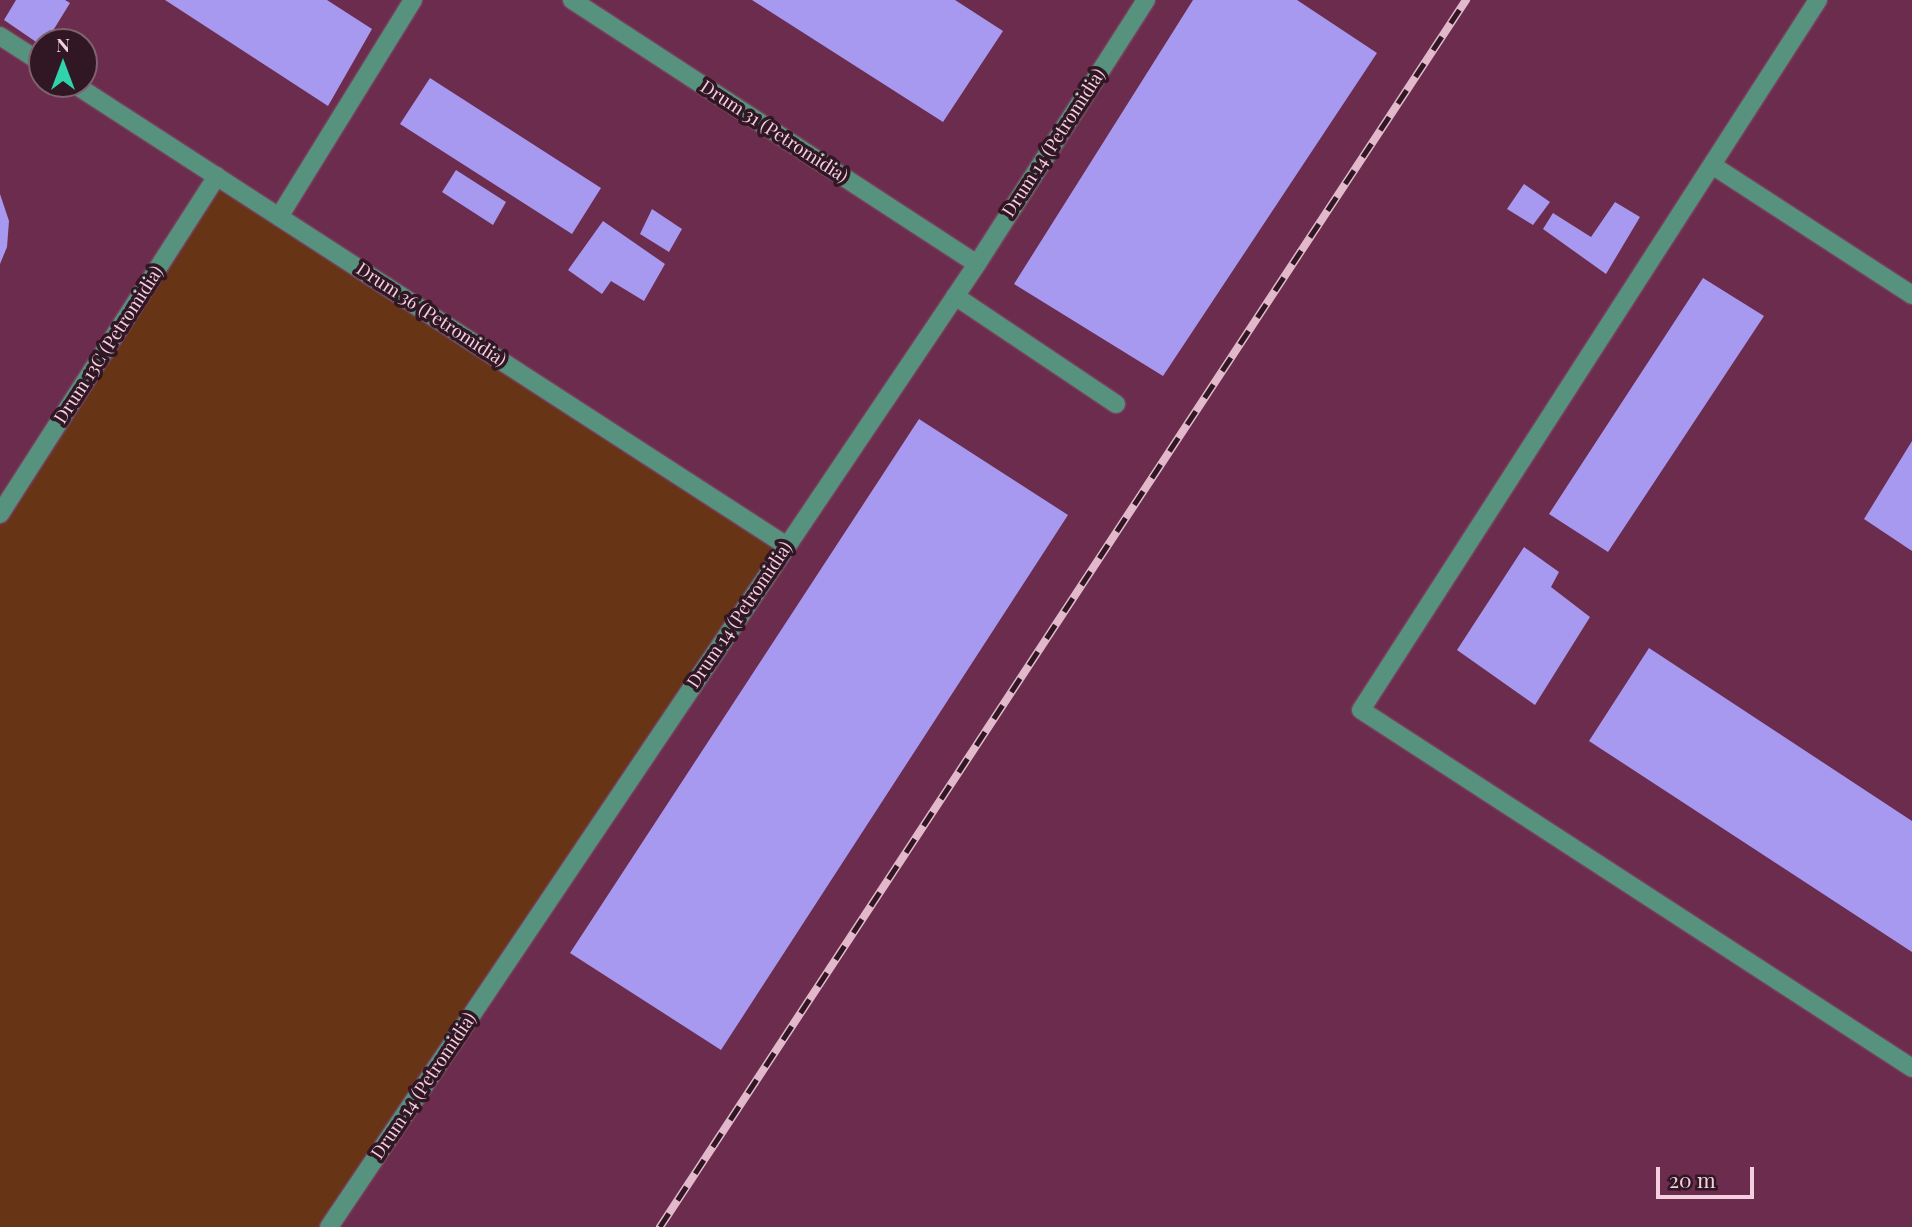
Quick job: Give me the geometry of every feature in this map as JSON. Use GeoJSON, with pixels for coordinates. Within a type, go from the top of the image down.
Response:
{"type":"FeatureCollection","features":[{"type":"Feature","properties":{"kind":"lane"},"geometry":{"type":"LineString","coordinates":[[279,216],[413,0]]}},
{"type":"Feature","properties":{"kind":"lane","name":"Drum 31 (Petromidia)"},"geometry":{"type":"LineString","coordinates":[[572,0],[594,6],[977,264]]}},
{"type":"Feature","properties":{"kind":"lane","name":"Drum 14 (Petromidia)"},"geometry":{"type":"LineString","coordinates":[[329,1227],[977,264],[1146,0]]}},
{"type":"Feature","properties":{"kind":"lane"},"geometry":{"type":"LineString","coordinates":[[1818,0],[1361,710],[1912,1069]]}},
{"type":"Feature","properties":{"kind":"lane"},"geometry":{"type":"LineString","coordinates":[[0,36],[28,54]]}},
{"type":"Feature","properties":{"kind":"lane","name":"Drum 36 (Petromidia)"},"geometry":{"type":"LineString","coordinates":[[96,98],[787,545]]}},
{"type":"Feature","properties":{"kind":"lane"},"geometry":{"type":"LineString","coordinates":[[1712,165],[1912,295]]}},
{"type":"Feature","properties":{"kind":"lane","name":"Drum 13C (Petromidia)"},"geometry":{"type":"LineString","coordinates":[[0,514],[217,176]]}},
{"type":"Feature","properties":{"kind":"lane"},"geometry":{"type":"LineString","coordinates":[[955,296],[1116,404]]}},
{"type":"Feature","properties":{"kind":"shaded area"},"geometry":{"type":"Polygon","coordinates":[[[0,0],[1912,0],[1912,1227],[0,1227],[0,0]]]}},
{"type":"Feature","properties":{"kind":"shaded area"},"geometry":{"type":"Polygon","coordinates":[[[217,176],[787,546],[329,1227],[0,1227],[0,514],[217,176]]]}},
{"type":"Feature","properties":{"kind":"building"},"geometry":{"type":"Polygon","coordinates":[[[16,0],[65,0],[70,3],[55,28],[28,28],[28,36],[4,20],[16,0]]]}},
{"type":"Feature","properties":{"kind":"building"},"geometry":{"type":"Polygon","coordinates":[[[165,0],[327,0],[372,29],[328,106],[165,0]]]}},
{"type":"Feature","properties":{"kind":"building"},"geometry":{"type":"Polygon","coordinates":[[[752,0],[955,0],[1003,31],[943,122],[752,0]]]}},
{"type":"Feature","properties":{"kind":"building"},"geometry":{"type":"Polygon","coordinates":[[[1193,0],[1297,0],[1377,53],[1163,376],[1014,284],[1193,0]]]}},
{"type":"Feature","properties":{"kind":"building"},"geometry":{"type":"Polygon","coordinates":[[[430,78],[601,188],[572,234],[400,124],[430,78]]]}},
{"type":"Feature","properties":{"kind":"building"},"geometry":{"type":"Polygon","coordinates":[[[456,170],[506,202],[493,225],[442,192],[456,170]]]}},
{"type":"Feature","properties":{"kind":"building"},"geometry":{"type":"Polygon","coordinates":[[[1524,184],[1550,202],[1533,225],[1507,209],[1524,184]]]}},
{"type":"Feature","properties":{"kind":"building"},"geometry":{"type":"Polygon","coordinates":[[[0,194],[9,221],[7,247],[0,264],[0,194]]]}},
{"type":"Feature","properties":{"kind":"building"},"geometry":{"type":"Polygon","coordinates":[[[1615,202],[1640,217],[1606,274],[1543,229],[1553,213],[1591,237],[1615,202]]]}},
{"type":"Feature","properties":{"kind":"building"},"geometry":{"type":"Polygon","coordinates":[[[652,209],[682,229],[669,252],[640,234],[652,209]]]}},
{"type":"Feature","properties":{"kind":"building"},"geometry":{"type":"Polygon","coordinates":[[[603,221],[665,264],[644,301],[611,281],[602,294],[568,270],[603,221]]]}},
{"type":"Feature","properties":{"kind":"building"},"geometry":{"type":"Polygon","coordinates":[[[1703,278],[1764,316],[1608,552],[1549,514],[1703,278]]]}},
{"type":"Feature","properties":{"kind":"building"},"geometry":{"type":"Polygon","coordinates":[[[919,419],[1068,515],[721,1050],[570,953],[919,419]]]}},
{"type":"Feature","properties":{"kind":"building"},"geometry":{"type":"Polygon","coordinates":[[[1912,441],[1912,551],[1864,519],[1912,441]]]}},
{"type":"Feature","properties":{"kind":"building"},"geometry":{"type":"Polygon","coordinates":[[[1524,547],[1559,572],[1551,587],[1590,617],[1535,705],[1457,650],[1524,547]]]}},
{"type":"Feature","properties":{"kind":"building"},"geometry":{"type":"Polygon","coordinates":[[[1649,648],[1912,821],[1912,952],[1589,741],[1649,648]]]}},
{"type":"Feature","properties":{"kind":"railway"},"geometry":{"type":"LineString","coordinates":[[660,1227],[1466,0]]}}]}
